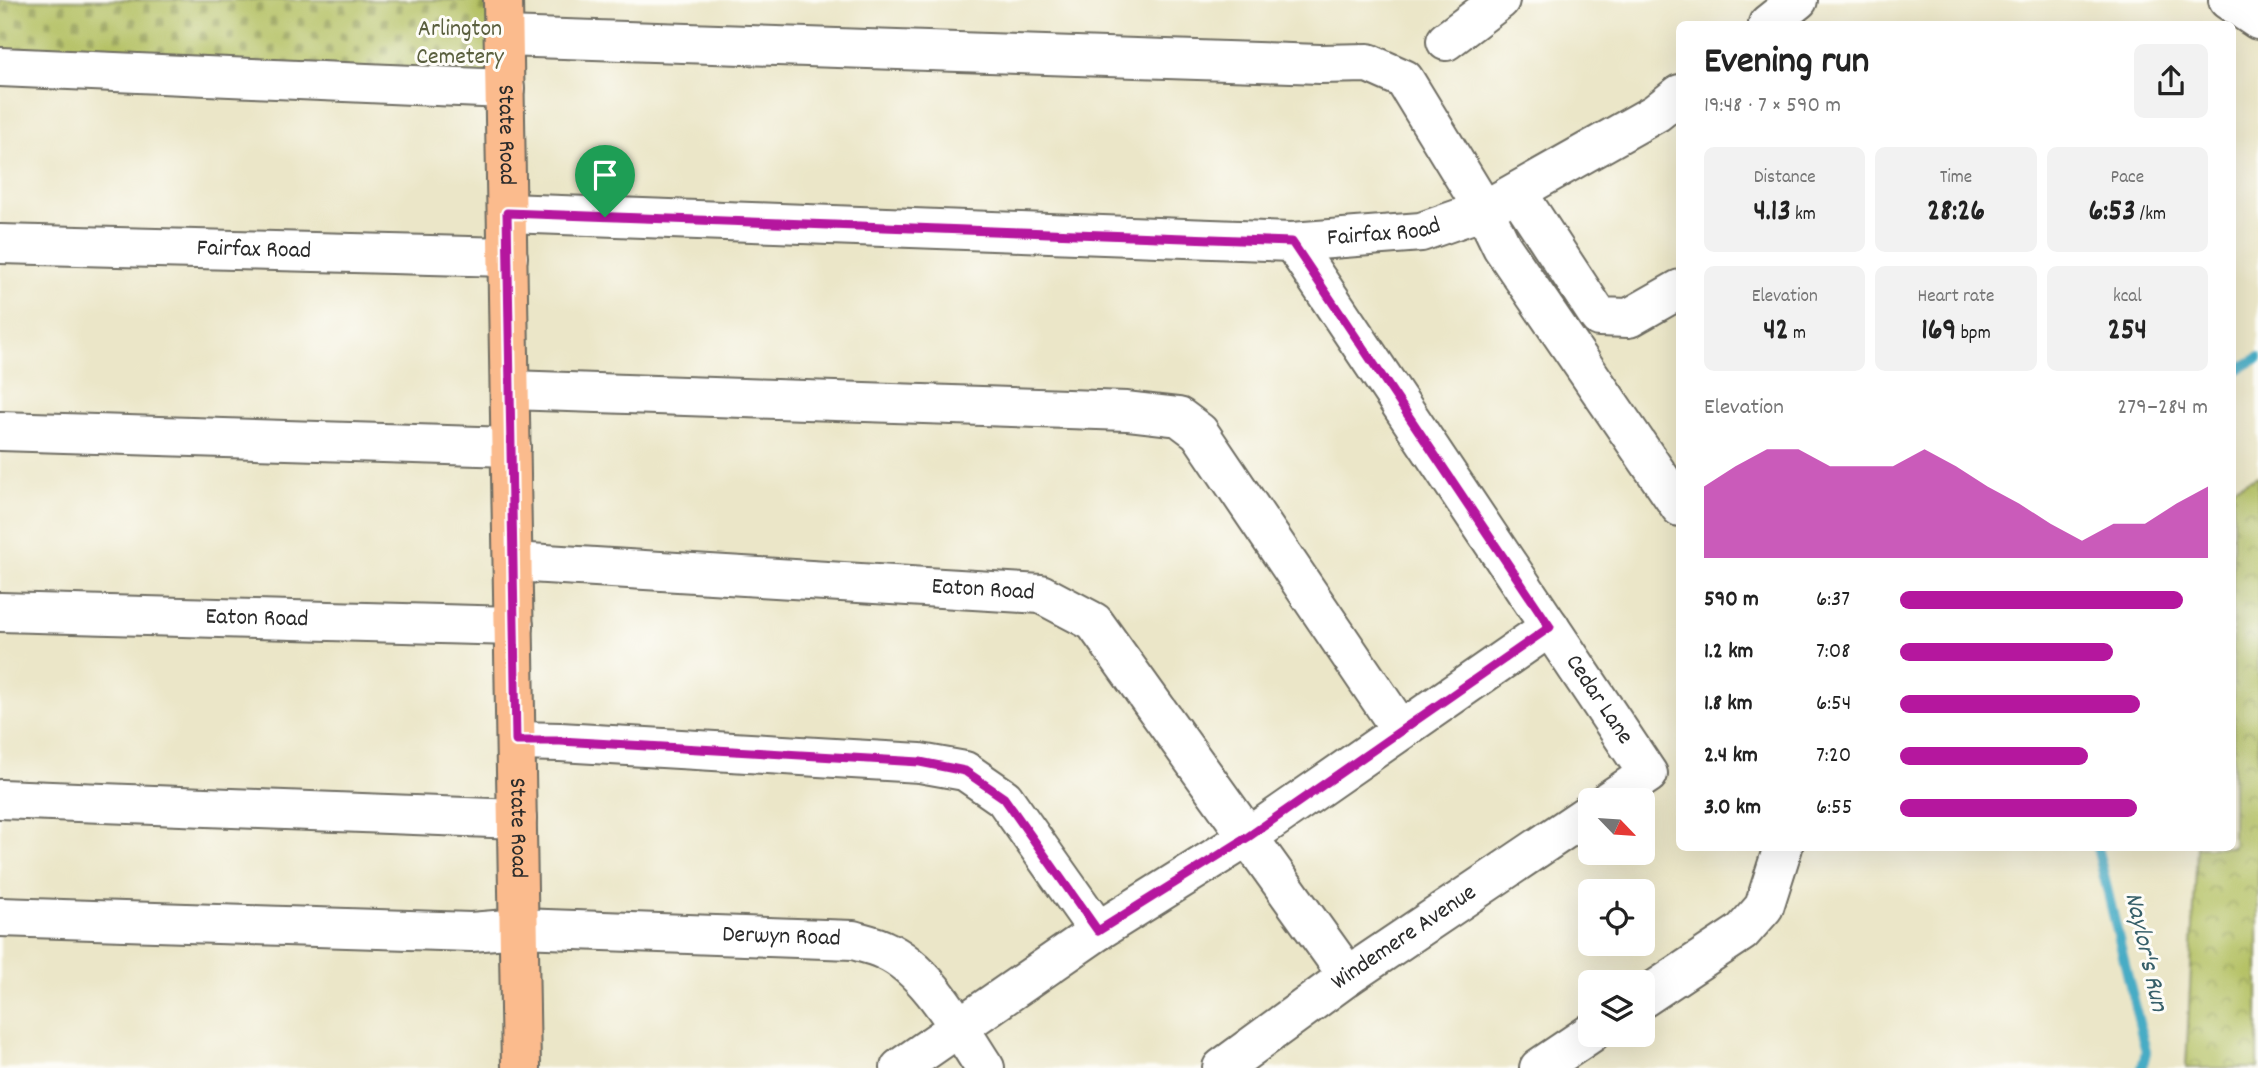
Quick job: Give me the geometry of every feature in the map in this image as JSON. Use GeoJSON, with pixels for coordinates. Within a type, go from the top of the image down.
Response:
{"type":"FeatureCollection","features":[{"type":"Feature","properties":{"kind":"main road","name":"State Road"},"geometry":{"type":"LineString","coordinates":[[503,0],[522,1068]]}},
{"type":"Feature","properties":{"kind":"street"},"geometry":{"type":"LineString","coordinates":[[1446,41],[1500,0]]}},
{"type":"Feature","properties":{"kind":"street"},"geometry":{"type":"LineString","coordinates":[[1772,21],[1798,0]]}},
{"type":"Feature","properties":{"kind":"street"},"geometry":{"type":"LineString","coordinates":[[2228,0],[2258,20]]}},
{"type":"Feature","properties":{"kind":"street"},"geometry":{"type":"LineString","coordinates":[[504,37],[1320,64],[1368,63],[1405,79],[1484,210],[1502,247],[1676,502]]}},
{"type":"Feature","properties":{"kind":"street"},"geometry":{"type":"LineString","coordinates":[[0,67],[505,89]]}},
{"type":"Feature","properties":{"kind":"street","name":"Fairfax Road"},"geometry":{"type":"LineString","coordinates":[[507,213],[1292,242],[1421,232],[1484,210],[1656,113],[1676,97]]}},
{"type":"Feature","properties":{"kind":"street"},"geometry":{"type":"LineString","coordinates":[[1517,192],[1599,317],[1629,318],[1676,291]]}},
{"type":"Feature","properties":{"kind":"street","name":"Cedar Lane"},"geometry":{"type":"LineString","coordinates":[[1292,242],[1648,774],[1627,788]]}},
{"type":"Feature","properties":{"kind":"street","name":"Fairfax Road"},"geometry":{"type":"LineString","coordinates":[[0,244],[508,257]]}},
{"type":"Feature","properties":{"kind":"street"},"geometry":{"type":"LineString","coordinates":[[510,390],[1127,411],[1179,417],[1199,432],[1401,730]]}},
{"type":"Feature","properties":{"kind":"street"},"geometry":{"type":"LineString","coordinates":[[0,431],[511,447]]}},
{"type":"Feature","properties":{"kind":"street","name":"Eaton Road"},"geometry":{"type":"LineString","coordinates":[[513,562],[1041,594],[1094,622],[1348,976]]}},
{"type":"Feature","properties":{"kind":"street","name":"Eaton Road"},"geometry":{"type":"LineString","coordinates":[[0,612],[514,626]]}},
{"type":"Feature","properties":{"kind":"street"},"geometry":{"type":"LineString","coordinates":[[900,1068],[1098,931],[1248,837],[1550,627]]}},
{"type":"Feature","properties":{"kind":"street"},"geometry":{"type":"LineString","coordinates":[[516,741],[560,741],[920,762],[965,771],[1004,798],[1098,931]]}},
{"type":"Feature","properties":{"kind":"street"},"geometry":{"type":"LineString","coordinates":[[0,799],[517,819]]}},
{"type":"Feature","properties":{"kind":"street","name":"Windemere Avenue"},"geometry":{"type":"LineString","coordinates":[[1222,1068],[1348,976],[1578,821]]}},
{"type":"Feature","properties":{"kind":"street"},"geometry":{"type":"LineString","coordinates":[[1655,990],[1742,932],[1764,908],[1782,851]]}},
{"type":"Feature","properties":{"kind":"street","name":"Derwyn Road"},"geometry":{"type":"LineString","coordinates":[[0,917],[471,932],[519,928],[853,940],[886,950],[911,968],[931,988],[985,1068]]}},
{"type":"Feature","properties":{"kind":"street"},"geometry":{"type":"LineString","coordinates":[[1539,1068],[1578,1042]]}},
{"type":"Feature","properties":{"kind":"green space","name":"Arlington Cemetery"},"geometry":{"type":"Polygon","coordinates":[[[0,0],[503,0],[505,89],[0,61],[0,0]]]}},
{"type":"Feature","properties":{"kind":"green space"},"geometry":{"type":"Polygon","coordinates":[[[2258,476],[2258,1068],[2186,1068],[2197,851],[2236,851],[2236,487],[2258,476]]]}},
{"type":"Feature","properties":{"kind":"waterway","name":"Naylor's Run"},"geometry":{"type":"LineString","coordinates":[[2236,370],[2258,358]]}},
{"type":"Feature","properties":{"kind":"waterway","name":"Naylor's Run"},"geometry":{"type":"LineString","coordinates":[[2098,851],[2146,1052],[2142,1068]]}},
{"type":"Feature","properties":{"kind":"route"},"geometry":{"type":"LineString","coordinates":[[507,213],[605,217],[1292,242],[1550,627],[1248,837],[1098,931],[1004,798],[965,771],[920,762],[560,741],[516,741],[507,213]]}}]}
